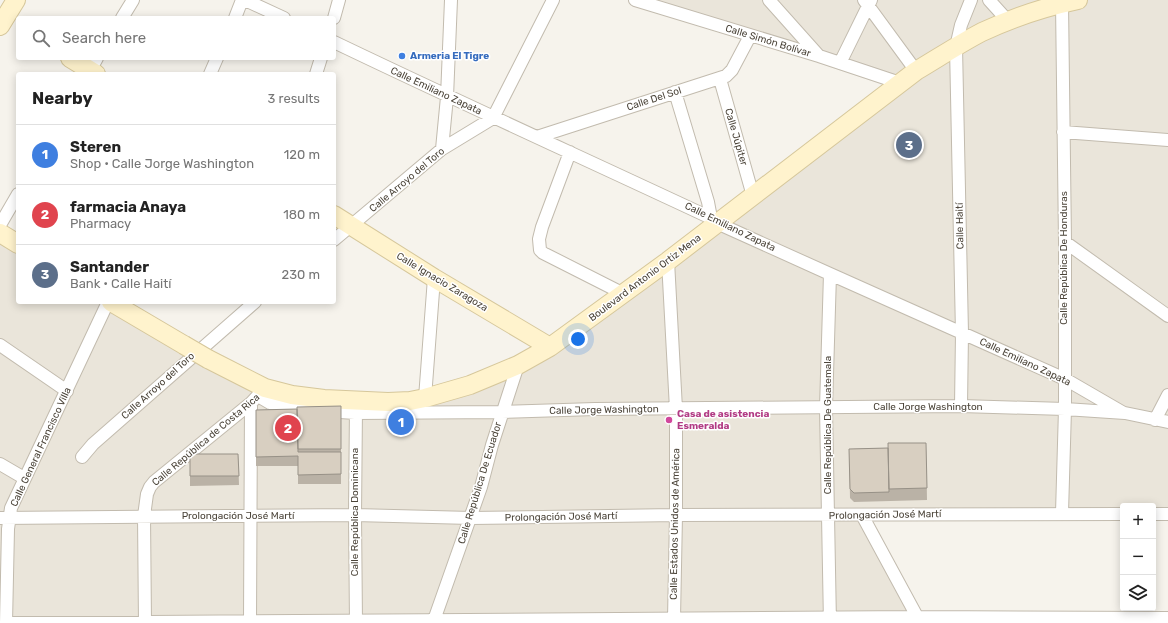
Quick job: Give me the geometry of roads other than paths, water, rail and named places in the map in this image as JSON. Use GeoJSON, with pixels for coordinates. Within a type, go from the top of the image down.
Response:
{"type":"FeatureCollection","features":[{"type":"Feature","properties":{"kind":"main road"},"geometry":{"type":"LineString","coordinates":[[6,21],[16,0]]}},
{"type":"Feature","properties":{"kind":"main road","name":"Boulevard Antonio Ortiz Mena"},"geometry":{"type":"LineString","coordinates":[[114,304],[208,359],[258,396],[292,395],[324,399],[356,407],[388,402],[410,401],[470,385],[518,365],[550,347],[668,261],[714,220],[753,196],[916,71],[982,32],[1008,21],[1070,2]]}},
{"type":"Feature","properties":{"kind":"main road"},"geometry":{"type":"LineString","coordinates":[[74,60],[93,69]]}},
{"type":"Feature","properties":{"kind":"main road","name":"Calle Ignacio Zaragoza"},"geometry":{"type":"LineString","coordinates":[[336,216],[434,278],[550,347]]}},
{"type":"Feature","properties":{"kind":"main road"},"geometry":{"type":"LineString","coordinates":[[0,233],[16,243]]}},
{"type":"Feature","properties":{"kind":"street"},"geometry":{"type":"LineString","coordinates":[[123,16],[133,0]]}},
{"type":"Feature","properties":{"kind":"street"},"geometry":{"type":"LineString","coordinates":[[235,16],[244,0],[280,16]]}},
{"type":"Feature","properties":{"kind":"street"},"geometry":{"type":"LineString","coordinates":[[335,16],[339,0]]}},
{"type":"Feature","properties":{"kind":"street"},"geometry":{"type":"LineString","coordinates":[[442,149],[447,96],[451,0]]}},
{"type":"Feature","properties":{"kind":"street"},"geometry":{"type":"LineString","coordinates":[[493,118],[553,0]]}},
{"type":"Feature","properties":{"kind":"street","name":"Calle Simón Bolívar"},"geometry":{"type":"LineString","coordinates":[[634,0],[819,56],[900,83]]}},
{"type":"Feature","properties":{"kind":"street"},"geometry":{"type":"LineString","coordinates":[[769,0],[819,56]]}},
{"type":"Feature","properties":{"kind":"street","name":"Calle Haití"},"geometry":{"type":"LineString","coordinates":[[961,406],[962,333],[956,46],[961,25],[971,0]]}},
{"type":"Feature","properties":{"kind":"street"},"geometry":{"type":"LineString","coordinates":[[989,0],[1008,21]]}},
{"type":"Feature","properties":{"kind":"street"},"geometry":{"type":"LineString","coordinates":[[840,63],[868,2]]}},
{"type":"Feature","properties":{"kind":"street"},"geometry":{"type":"LineString","coordinates":[[868,2],[916,71]]}},
{"type":"Feature","properties":{"kind":"street","name":"Calle República De Honduras"},"geometry":{"type":"LineString","coordinates":[[1062,513],[1065,410],[1065,242],[1063,132],[1070,2]]}},
{"type":"Feature","properties":{"kind":"street","name":"Calle Del Sol"},"geometry":{"type":"LineString","coordinates":[[537,137],[675,92],[720,79],[732,70],[750,36]]}},
{"type":"Feature","properties":{"kind":"street","name":"Calle Emiliano Zapata"},"geometry":{"type":"LineString","coordinates":[[336,43],[493,118],[570,152],[830,274],[1065,379],[1125,413]]}},
{"type":"Feature","properties":{"kind":"street"},"geometry":{"type":"LineString","coordinates":[[211,72],[216,60]]}},
{"type":"Feature","properties":{"kind":"street"},"geometry":{"type":"LineString","coordinates":[[317,72],[320,60]]}},
{"type":"Feature","properties":{"kind":"street","name":"Calle Júpiter"},"geometry":{"type":"LineString","coordinates":[[720,79],[753,196]]}},
{"type":"Feature","properties":{"kind":"street"},"geometry":{"type":"LineString","coordinates":[[675,92],[714,220]]}},
{"type":"Feature","properties":{"kind":"street","name":"Calle Arroyo del Toro"},"geometry":{"type":"LineString","coordinates":[[336,238],[442,149],[493,118]]}},
{"type":"Feature","properties":{"kind":"street"},"geometry":{"type":"LineString","coordinates":[[1063,132],[1168,140]]}},
{"type":"Feature","properties":{"kind":"street"},"geometry":{"type":"LineString","coordinates":[[570,152],[542,227],[538,246],[543,253],[624,294]]}},
{"type":"Feature","properties":{"kind":"street"},"geometry":{"type":"LineString","coordinates":[[0,225],[16,197]]}},
{"type":"Feature","properties":{"kind":"street"},"geometry":{"type":"LineString","coordinates":[[1065,242],[1168,316]]}},
{"type":"Feature","properties":{"kind":"street","name":"Calle Estados Unidos de América"},"geometry":{"type":"LineString","coordinates":[[668,261],[676,409],[674,619]]}},
{"type":"Feature","properties":{"kind":"street","name":"Calle República De Guatemala"},"geometry":{"type":"LineString","coordinates":[[830,274],[826,408],[830,621]]}},
{"type":"Feature","properties":{"kind":"street"},"geometry":{"type":"LineString","coordinates":[[425,398],[434,278]]}},
{"type":"Feature","properties":{"kind":"street","name":"Calle General Francisco Villa"},"geometry":{"type":"LineString","coordinates":[[7,623],[4,518],[11,508],[107,304]]}},
{"type":"Feature","properties":{"kind":"street","name":"Calle Arroyo del Toro"},"geometry":{"type":"LineString","coordinates":[[82,457],[93,444],[244,307]]}},
{"type":"Feature","properties":{"kind":"street"},"geometry":{"type":"LineString","coordinates":[[0,345],[67,391]]}},
{"type":"Feature","properties":{"kind":"street","name":"Calle República De Ecuador"},"geometry":{"type":"LineString","coordinates":[[434,622],[482,487],[492,445],[518,365]]}},
{"type":"Feature","properties":{"kind":"street"},"geometry":{"type":"LineString","coordinates":[[1155,420],[1168,395]]}},
{"type":"Feature","properties":{"kind":"street"},"geometry":{"type":"LineString","coordinates":[[250,622],[250,516],[258,396]]}},
{"type":"Feature","properties":{"kind":"street","name":"Calle República de Costa Rica"},"geometry":{"type":"LineString","coordinates":[[145,623],[144,516],[147,494],[150,487],[154,482],[258,396]]}},
{"type":"Feature","properties":{"kind":"street","name":"Calle Jorge Washington"},"geometry":{"type":"LineString","coordinates":[[356,407],[502,412],[595,409],[961,406],[1125,413],[1168,422]]}},
{"type":"Feature","properties":{"kind":"street","name":"Calle República Dominicana"},"geometry":{"type":"LineString","coordinates":[[356,407],[356,622]]}},
{"type":"Feature","properties":{"kind":"street"},"geometry":{"type":"LineString","coordinates":[[0,464],[24,478]]}},
{"type":"Feature","properties":{"kind":"street","name":"Prolongación José Martí"},"geometry":{"type":"LineString","coordinates":[[4,518],[355,515],[471,518],[1062,513],[1120,514]]}},
{"type":"Feature","properties":{"kind":"street"},"geometry":{"type":"LineString","coordinates":[[1156,514],[1168,514]]}},
{"type":"Feature","properties":{"kind":"street"},"geometry":{"type":"LineString","coordinates":[[862,515],[920,620]]}},
{"type":"Feature","properties":{"kind":"street"},"geometry":{"type":"LineString","coordinates":[[7,623],[434,622],[674,619],[830,621],[1168,618]]}},
{"type":"Feature","properties":{"kind":"place","name":"Armeria El Tigre"},"geometry":{"type":"Point","coordinates":[402,56]}},
{"type":"Feature","properties":{"kind":"place","name":"Santander"},"geometry":{"type":"Point","coordinates":[909,145]}},
{"type":"Feature","properties":{"kind":"place","name":"Casa de asistencia Esmeralda"},"geometry":{"type":"Point","coordinates":[669,420]}},
{"type":"Feature","properties":{"kind":"place","name":"Steren"},"geometry":{"type":"Point","coordinates":[401,422]}},
{"type":"Feature","properties":{"kind":"place","name":"farmacia Anaya"},"geometry":{"type":"Point","coordinates":[288,428]}}]}
